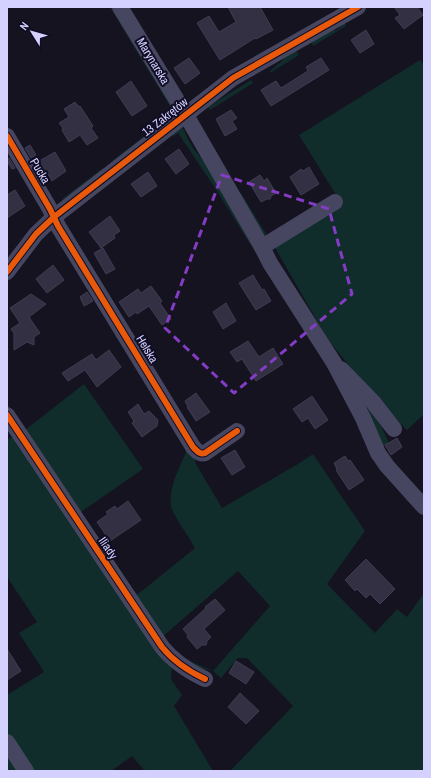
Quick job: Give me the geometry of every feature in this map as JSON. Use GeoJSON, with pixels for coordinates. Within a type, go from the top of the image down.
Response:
{"type":"FeatureCollection","features":[{"type":"Feature","properties":{"kind":"street","name":"Marynarska"},"geometry":{"type":"LineString","coordinates":[[120,7],[186,115],[270,263],[334,363]]}},
{"type":"Feature","properties":{"kind":"street","name":"13 Zakrętów"},"geometry":{"type":"LineString","coordinates":[[7,272],[36,234],[54,217],[234,78],[358,7]]}},
{"type":"Feature","properties":{"kind":"street","name":"Pucka"},"geometry":{"type":"LineString","coordinates":[[7,136],[54,217]]}},
{"type":"Feature","properties":{"kind":"street"},"geometry":{"type":"LineString","coordinates":[[262,247],[335,202]]}},
{"type":"Feature","properties":{"kind":"street","name":"Helska"},"geometry":{"type":"LineString","coordinates":[[54,217],[58,226],[196,450],[202,454],[205,453],[237,431]]}},
{"type":"Feature","properties":{"kind":"street"},"geometry":{"type":"LineString","coordinates":[[334,363],[362,389],[394,429]]}},
{"type":"Feature","properties":{"kind":"street"},"geometry":{"type":"LineString","coordinates":[[334,363],[363,418],[378,453],[424,506]]}},
{"type":"Feature","properties":{"kind":"street","name":"Iliady"},"geometry":{"type":"LineString","coordinates":[[7,415],[162,647],[185,669],[205,679]]}},
{"type":"Feature","properties":{"kind":"street"},"geometry":{"type":"LineString","coordinates":[[7,742],[26,771]]}},
{"type":"Feature","properties":{"kind":"highlighted area"},"geometry":{"type":"Polygon","coordinates":[[[222,175],[329,209],[352,294],[234,393],[165,328],[222,175]]]}},
{"type":"Feature","properties":{"kind":"green space"},"geometry":{"type":"Polygon","coordinates":[[[110,7],[113,7],[177,114],[115,164],[112,161],[174,113],[110,7]]]}},
{"type":"Feature","properties":{"kind":"green space"},"geometry":{"type":"Polygon","coordinates":[[[344,22],[346,26],[313,46],[311,41],[334,28],[335,31],[341,27],[340,25],[344,22]]]}},
{"type":"Feature","properties":{"kind":"green space"},"geometry":{"type":"Polygon","coordinates":[[[296,50],[299,55],[270,73],[270,71],[283,60],[283,57],[296,50]]]}},
{"type":"Feature","properties":{"kind":"green space"},"geometry":{"type":"Polygon","coordinates":[[[420,60],[424,65],[424,414],[407,430],[375,398],[327,338],[274,246],[341,203],[299,135],[420,60]]]}},
{"type":"Feature","properties":{"kind":"green space"},"geometry":{"type":"Polygon","coordinates":[[[251,80],[253,83],[210,110],[208,107],[251,80]]]}},
{"type":"Feature","properties":{"kind":"green space"},"geometry":{"type":"Polygon","coordinates":[[[182,126],[193,148],[208,166],[262,263],[217,191],[178,133],[173,137],[172,133],[182,126]]]}},
{"type":"Feature","properties":{"kind":"green space"},"geometry":{"type":"Polygon","coordinates":[[[103,168],[104,172],[68,201],[62,199],[103,168]]]}},
{"type":"Feature","properties":{"kind":"green space"},"geometry":{"type":"Polygon","coordinates":[[[241,193],[268,237],[268,238],[237,195],[241,193]]]}},
{"type":"Feature","properties":{"kind":"green space"},"geometry":{"type":"Polygon","coordinates":[[[84,384],[143,469],[78,514],[7,410],[7,404],[25,430],[84,384]]]}},
{"type":"Feature","properties":{"kind":"green space"},"geometry":{"type":"Polygon","coordinates":[[[354,386],[374,413],[389,443],[379,448],[354,386]]]}},
{"type":"Feature","properties":{"kind":"green space"},"geometry":{"type":"Polygon","coordinates":[[[7,422],[172,667],[171,679],[182,695],[174,706],[213,771],[145,771],[132,756],[111,771],[31,771],[7,735],[7,695],[44,672],[19,633],[37,622],[7,577],[7,440],[12,437],[7,430],[7,422]]]}},
{"type":"Feature","properties":{"kind":"green space"},"geometry":{"type":"Polygon","coordinates":[[[187,450],[195,459],[196,464],[222,508],[313,454],[365,531],[327,584],[375,633],[397,609],[407,617],[424,593],[424,771],[230,771],[293,706],[247,658],[238,658],[221,678],[213,671],[270,606],[238,571],[160,639],[133,598],[195,548],[171,507],[171,492],[178,470],[187,450]]]}},
{"type":"Feature","properties":{"kind":"green space"},"geometry":{"type":"Polygon","coordinates":[[[178,653],[190,661],[213,671],[192,666],[178,653]]]}},
{"type":"Feature","properties":{"kind":"green space"},"geometry":{"type":"Polygon","coordinates":[[[7,747],[23,771],[7,771],[7,747]]]}},
{"type":"Feature","properties":{"kind":"building"},"geometry":{"type":"Polygon","coordinates":[[[228,7],[260,7],[273,30],[256,39],[255,38],[220,60],[197,23],[209,16],[219,32],[236,22],[228,7]]]}},
{"type":"Feature","properties":{"kind":"building"},"geometry":{"type":"Polygon","coordinates":[[[394,7],[417,7],[423,15],[404,29],[395,18],[400,15],[394,7]]]}},
{"type":"Feature","properties":{"kind":"building"},"geometry":{"type":"Polygon","coordinates":[[[366,30],[374,44],[360,53],[351,40],[366,30]]]}},
{"type":"Feature","properties":{"kind":"building"},"geometry":{"type":"Polygon","coordinates":[[[189,58],[200,73],[185,84],[174,68],[189,58]]]}},
{"type":"Feature","properties":{"kind":"building"},"geometry":{"type":"Polygon","coordinates":[[[321,58],[329,70],[271,106],[261,90],[276,81],[281,88],[308,71],[306,67],[321,58]]]}},
{"type":"Feature","properties":{"kind":"building"},"geometry":{"type":"Polygon","coordinates":[[[131,81],[147,106],[132,116],[116,92],[131,81]]]}},
{"type":"Feature","properties":{"kind":"building"},"geometry":{"type":"Polygon","coordinates":[[[75,102],[79,107],[80,106],[93,126],[91,128],[98,138],[87,145],[80,135],[69,142],[62,130],[63,128],[59,123],[69,117],[64,109],[75,102]]]}},
{"type":"Feature","properties":{"kind":"building"},"geometry":{"type":"Polygon","coordinates":[[[231,110],[237,118],[232,121],[237,129],[225,136],[216,119],[231,110]]]}},
{"type":"Feature","properties":{"kind":"building"},"geometry":{"type":"Polygon","coordinates":[[[30,145],[36,155],[31,158],[25,148],[30,145]]]}},
{"type":"Feature","properties":{"kind":"building"},"geometry":{"type":"Polygon","coordinates":[[[179,149],[189,164],[176,174],[165,159],[179,149]]]}},
{"type":"Feature","properties":{"kind":"building"},"geometry":{"type":"Polygon","coordinates":[[[55,152],[66,171],[52,181],[47,172],[41,176],[34,164],[55,152]]]}},
{"type":"Feature","properties":{"kind":"building"},"geometry":{"type":"Polygon","coordinates":[[[9,158],[15,168],[12,169],[7,161],[9,158]]]}},
{"type":"Feature","properties":{"kind":"building"},"geometry":{"type":"Polygon","coordinates":[[[309,167],[319,184],[301,195],[290,177],[301,169],[303,171],[309,167]]]}},
{"type":"Feature","properties":{"kind":"building"},"geometry":{"type":"Polygon","coordinates":[[[148,172],[157,186],[141,197],[131,184],[148,172]]]}},
{"type":"Feature","properties":{"kind":"building"},"geometry":{"type":"Polygon","coordinates":[[[260,175],[264,181],[267,178],[276,193],[271,196],[270,199],[261,202],[249,182],[260,175]]]}},
{"type":"Feature","properties":{"kind":"building"},"geometry":{"type":"Polygon","coordinates":[[[15,190],[25,206],[7,218],[7,195],[15,190]]]}},
{"type":"Feature","properties":{"kind":"building"},"geometry":{"type":"Polygon","coordinates":[[[110,216],[120,231],[114,235],[115,238],[101,248],[89,232],[110,216]]]}},
{"type":"Feature","properties":{"kind":"building"},"geometry":{"type":"Polygon","coordinates":[[[103,248],[115,269],[106,274],[94,253],[103,248]]]}},
{"type":"Feature","properties":{"kind":"building"},"geometry":{"type":"Polygon","coordinates":[[[53,265],[64,280],[47,293],[36,279],[53,265]]]}},
{"type":"Feature","properties":{"kind":"building"},"geometry":{"type":"Polygon","coordinates":[[[253,275],[271,301],[256,310],[239,283],[253,275]]]}},
{"type":"Feature","properties":{"kind":"building"},"geometry":{"type":"Polygon","coordinates":[[[151,286],[162,301],[160,303],[171,319],[162,325],[149,306],[137,314],[136,312],[129,317],[119,302],[138,289],[141,293],[151,286]]]}},
{"type":"Feature","properties":{"kind":"building"},"geometry":{"type":"Polygon","coordinates":[[[87,292],[93,301],[84,306],[80,297],[87,292]]]}},
{"type":"Feature","properties":{"kind":"building"},"geometry":{"type":"Polygon","coordinates":[[[31,294],[46,304],[29,317],[40,333],[34,337],[34,345],[27,342],[14,350],[14,333],[11,329],[20,323],[10,308],[31,294]]]}},
{"type":"Feature","properties":{"kind":"building"},"geometry":{"type":"Polygon","coordinates":[[[226,303],[236,321],[223,329],[213,312],[226,303]]]}},
{"type":"Feature","properties":{"kind":"building"},"geometry":{"type":"Polygon","coordinates":[[[248,341],[259,357],[273,348],[283,364],[256,381],[242,359],[237,362],[230,352],[248,341]]]}},
{"type":"Feature","properties":{"kind":"building"},"geometry":{"type":"Polygon","coordinates":[[[109,350],[121,367],[97,387],[85,370],[68,381],[62,373],[92,354],[96,360],[109,350]]]}},
{"type":"Feature","properties":{"kind":"building"},"geometry":{"type":"Polygon","coordinates":[[[196,393],[210,412],[196,421],[185,401],[196,393]]]}},
{"type":"Feature","properties":{"kind":"building"},"geometry":{"type":"Polygon","coordinates":[[[312,396],[328,420],[315,429],[308,418],[302,422],[293,409],[312,396]]]}},
{"type":"Feature","properties":{"kind":"building"},"geometry":{"type":"Polygon","coordinates":[[[138,404],[144,414],[149,411],[158,420],[157,426],[142,437],[132,423],[134,421],[128,412],[138,404]]]}},
{"type":"Feature","properties":{"kind":"building"},"geometry":{"type":"Polygon","coordinates":[[[397,438],[402,447],[391,455],[385,445],[397,438]]]}},
{"type":"Feature","properties":{"kind":"building"},"geometry":{"type":"Polygon","coordinates":[[[235,450],[245,467],[232,475],[221,458],[235,450]]]}},
{"type":"Feature","properties":{"kind":"building"},"geometry":{"type":"Polygon","coordinates":[[[345,456],[348,461],[350,460],[364,480],[349,490],[336,470],[337,469],[334,463],[345,456]]]}},
{"type":"Feature","properties":{"kind":"building"},"geometry":{"type":"Polygon","coordinates":[[[128,501],[141,520],[110,541],[97,522],[108,514],[106,512],[115,506],[117,509],[128,501]]]}},
{"type":"Feature","properties":{"kind":"building"},"geometry":{"type":"Polygon","coordinates":[[[366,559],[395,589],[380,604],[370,594],[366,598],[357,589],[355,591],[345,580],[366,559]]]}},
{"type":"Feature","properties":{"kind":"building"},"geometry":{"type":"Polygon","coordinates":[[[215,599],[225,610],[204,629],[211,637],[207,641],[206,645],[202,645],[197,649],[187,637],[188,635],[183,629],[215,599]]]}},
{"type":"Feature","properties":{"kind":"building"},"geometry":{"type":"Polygon","coordinates":[[[7,649],[21,671],[7,680],[7,649]]]}},
{"type":"Feature","properties":{"kind":"building"},"geometry":{"type":"Polygon","coordinates":[[[236,661],[254,672],[246,684],[229,673],[236,661]]]}},
{"type":"Feature","properties":{"kind":"building"},"geometry":{"type":"Polygon","coordinates":[[[240,693],[259,711],[246,724],[228,707],[240,693]]]}},
{"type":"Feature","properties":{"kind":"cycle path"},"geometry":{"type":"LineString","coordinates":[[7,272],[36,234],[54,217],[233,78],[358,7]]}},
{"type":"Feature","properties":{"kind":"cycle path"},"geometry":{"type":"LineString","coordinates":[[7,136],[50,209],[58,226],[193,447],[200,453],[205,453],[237,431]]}},
{"type":"Feature","properties":{"kind":"cycle path"},"geometry":{"type":"LineString","coordinates":[[7,415],[162,647],[182,666],[205,679]]}}]}
